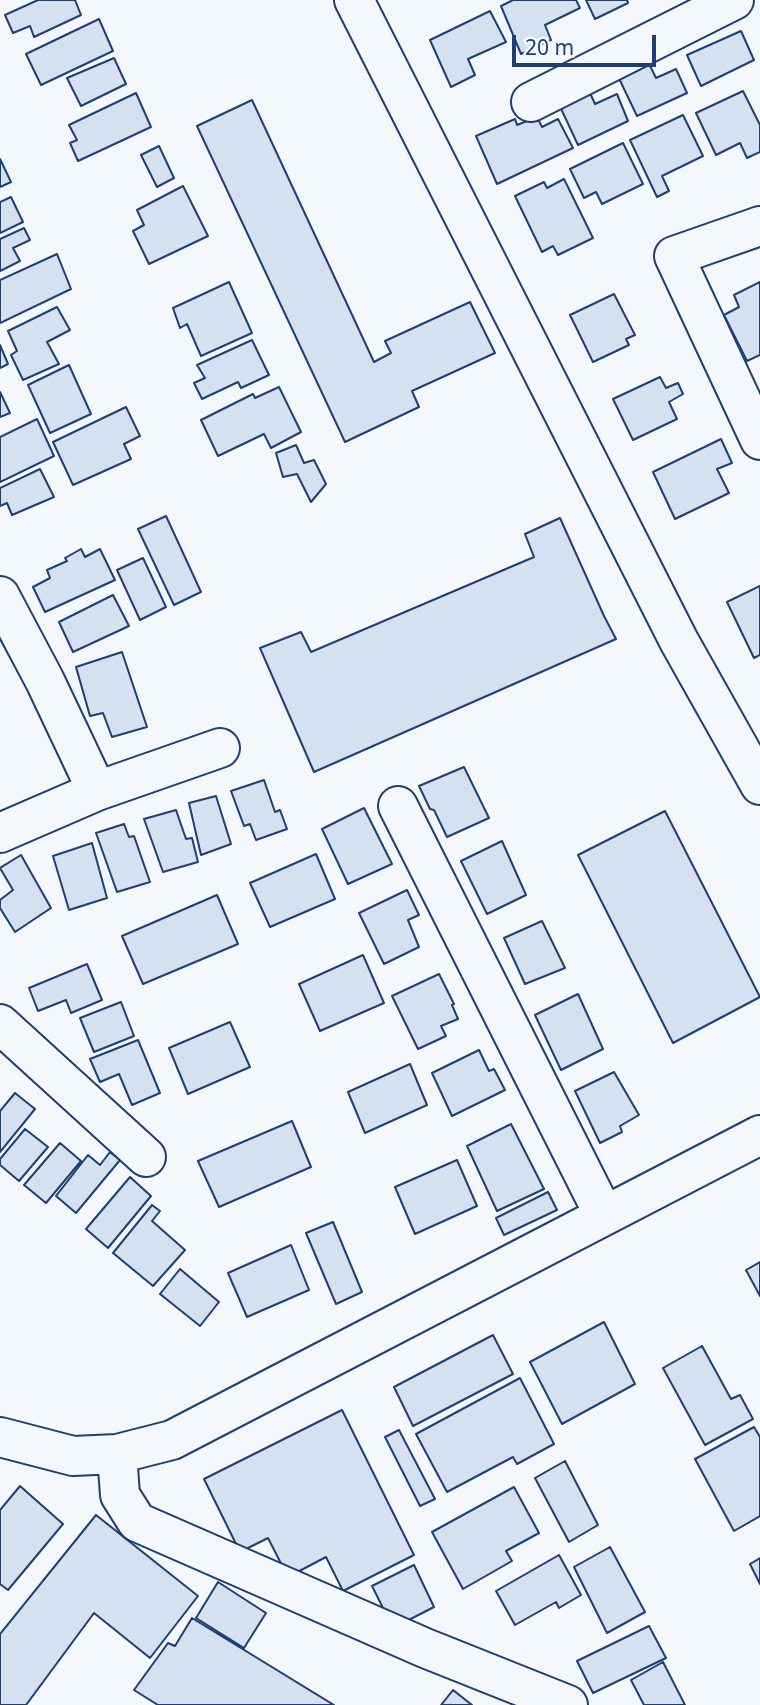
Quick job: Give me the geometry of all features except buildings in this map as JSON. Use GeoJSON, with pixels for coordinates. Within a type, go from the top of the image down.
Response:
{"type":"FeatureCollection","features":[{"type":"Feature","properties":{"kind":"street"},"geometry":{"type":"LineString","coordinates":[[354,0],[679,641],[760,785]]}},
{"type":"Feature","properties":{"kind":"street"},"geometry":{"type":"LineString","coordinates":[[531,102],[734,0]]}},
{"type":"Feature","properties":{"kind":"street"},"geometry":{"type":"LineString","coordinates":[[760,226],[674,256],[760,440]]}},
{"type":"Feature","properties":{"kind":"street"},"geometry":{"type":"LineString","coordinates":[[0,596],[45,681],[97,791]]}},
{"type":"Feature","properties":{"kind":"street"},"geometry":{"type":"LineString","coordinates":[[0,833],[97,791],[220,748]]}},
{"type":"Feature","properties":{"kind":"street"},"geometry":{"type":"LineString","coordinates":[[398,806],[604,1215]]}},
{"type":"Feature","properties":{"kind":"street"},"geometry":{"type":"LineString","coordinates":[[0,1024],[146,1157]]}},
{"type":"Feature","properties":{"kind":"street"},"geometry":{"type":"LineString","coordinates":[[0,1437],[73,1455],[117,1454],[172,1440],[760,1135]]}},
{"type":"Feature","properties":{"kind":"street"},"geometry":{"type":"LineString","coordinates":[[117,1454],[120,1495],[137,1522],[425,1648],[568,1705]]}}]}
